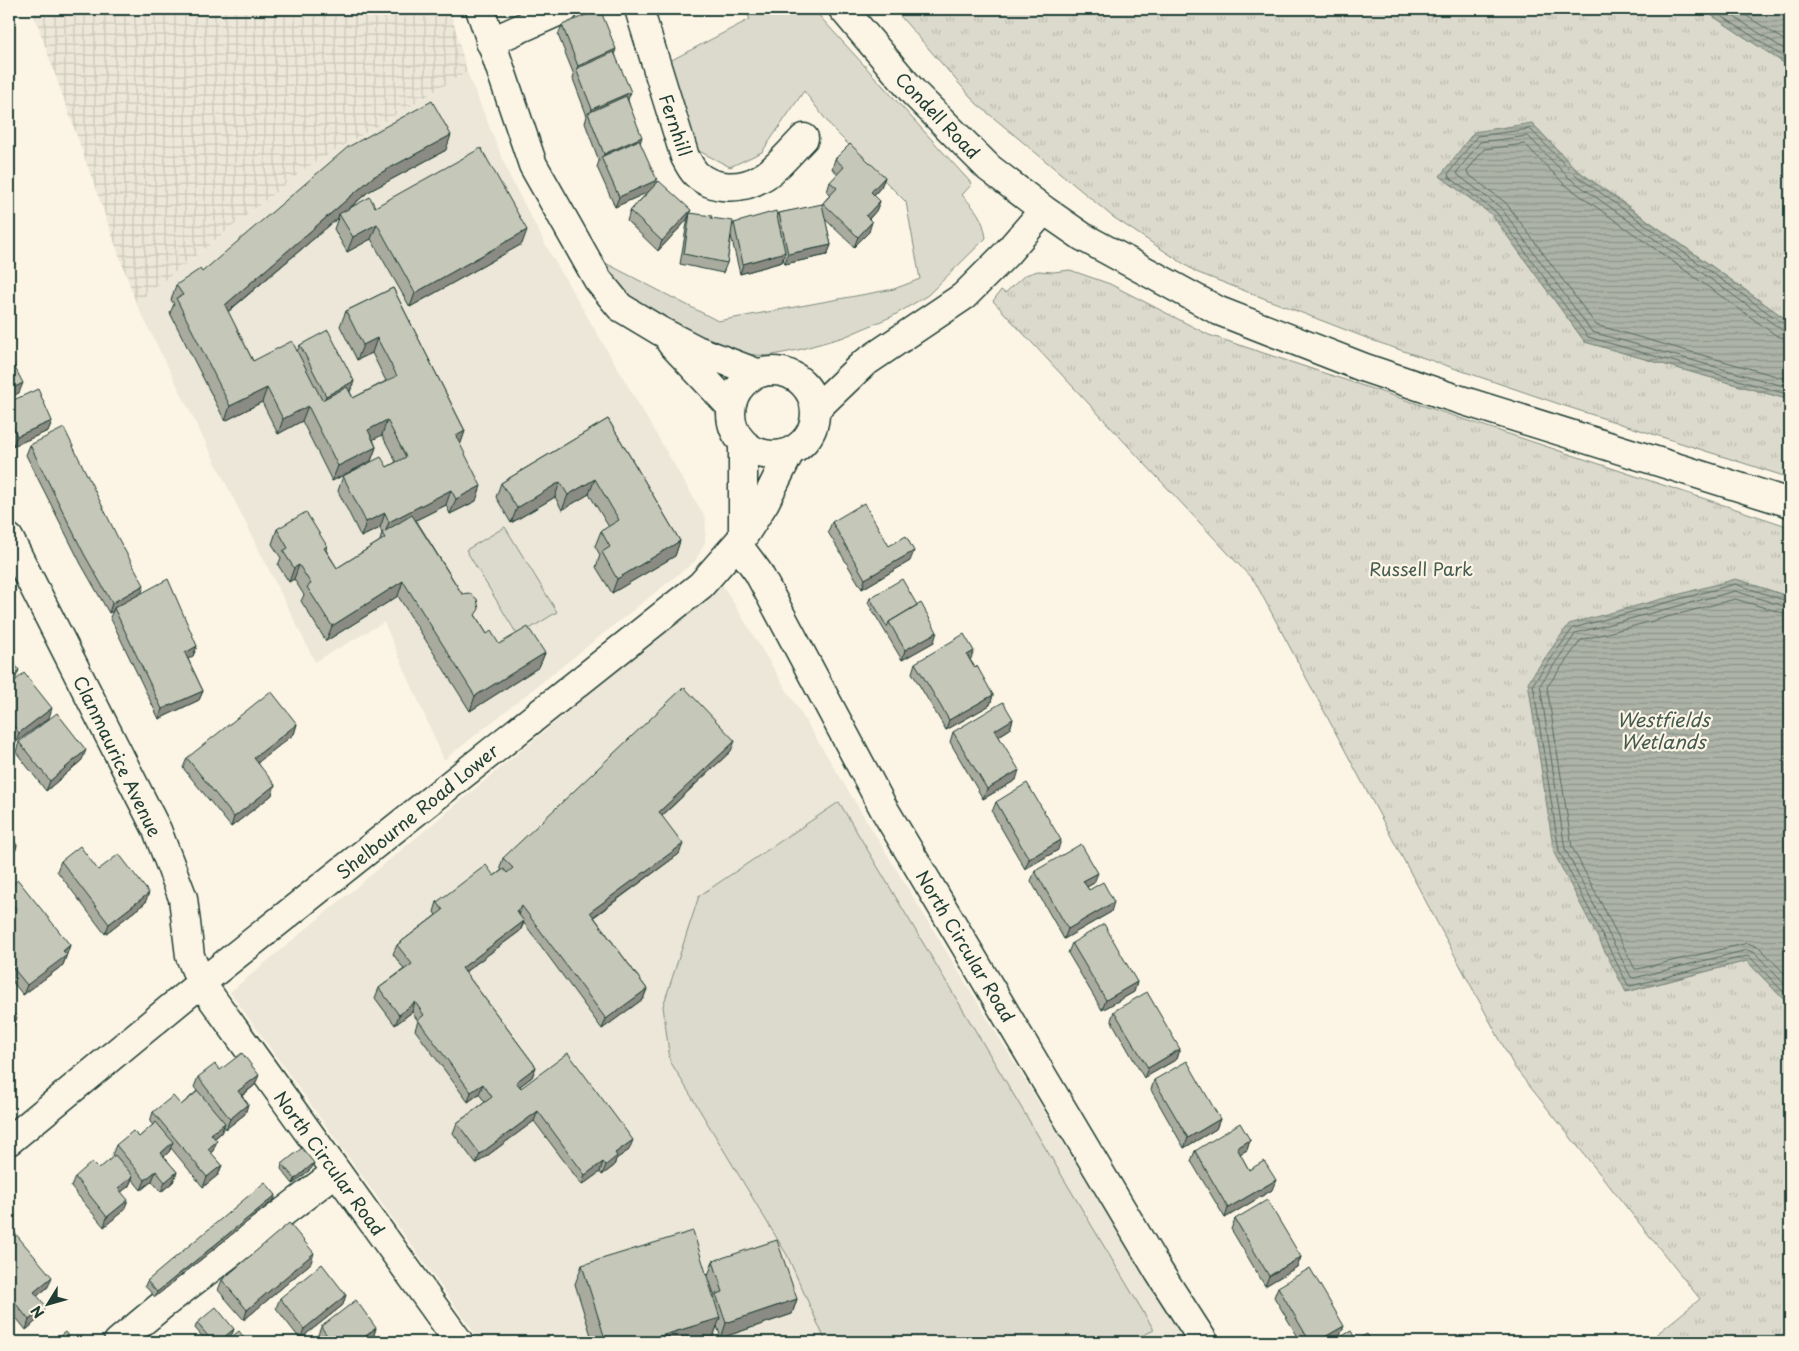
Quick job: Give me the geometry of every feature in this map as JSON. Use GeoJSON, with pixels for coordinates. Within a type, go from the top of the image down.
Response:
{"type":"FeatureCollection","features":[{"type":"Feature","properties":{"kind":"street"},"geometry":{"type":"LineString","coordinates":[[480,9],[533,165],[598,280],[620,307],[660,331],[697,350],[757,373]]}},
{"type":"Feature","properties":{"kind":"street"},"geometry":{"type":"LineString","coordinates":[[490,42],[564,9]]}},
{"type":"Feature","properties":{"kind":"street","name":"Fernhill"},"geometry":{"type":"LineString","coordinates":[[639,9],[685,157],[695,173],[710,183],[728,187],[747,185],[763,178],[804,138]]}},
{"type":"Feature","properties":{"kind":"street","name":"Condell Road"},"geometry":{"type":"LineString","coordinates":[[843,9],[914,93],[989,168],[1083,237],[1219,311],[1366,368],[1445,395],[1790,503]]}},
{"type":"Feature","properties":{"kind":"street"},"geometry":{"type":"LineString","coordinates":[[790,452],[765,455],[743,443],[733,426],[731,407],[735,393],[744,381],[757,373],[768,370],[780,370],[791,374],[801,380],[808,389],[816,409],[863,364],[964,296],[1006,254],[1044,210]]}},
{"type":"Feature","properties":{"kind":"street"},"geometry":{"type":"LineString","coordinates":[[660,331],[731,407]]}},
{"type":"Feature","properties":{"kind":"street"},"geometry":{"type":"LineString","coordinates":[[801,380],[863,364]]}},
{"type":"Feature","properties":{"kind":"street","name":"Shelbourne Road Lower"},"geometry":{"type":"LineString","coordinates":[[9,1141],[201,983],[701,585],[740,541],[765,502],[790,452],[801,445],[810,435],[815,422],[816,409]]}},
{"type":"Feature","properties":{"kind":"street"},"geometry":{"type":"LineString","coordinates":[[740,541],[743,443]]}},
{"type":"Feature","properties":{"kind":"street","name":"Clanmaurice Avenue"},"geometry":{"type":"LineString","coordinates":[[9,538],[157,830],[183,898],[190,956],[201,983]]}},
{"type":"Feature","properties":{"kind":"street","name":"North Circular Road"},"geometry":{"type":"LineString","coordinates":[[740,541],[884,809],[1154,1264],[1204,1342]]}},
{"type":"Feature","properties":{"kind":"street","name":"North Circular Road"},"geometry":{"type":"LineString","coordinates":[[201,983],[458,1342]]}},
{"type":"Feature","properties":{"kind":"street"},"geometry":{"type":"LineString","coordinates":[[118,1342],[160,1307],[336,1172]]}},
{"type":"Feature","properties":{"kind":"shaded area"},"geometry":{"type":"Polygon","coordinates":[[[32,9],[450,9],[467,72],[306,168],[136,303],[32,9]]]}},
{"type":"Feature","properties":{"kind":"shaded area"},"geometry":{"type":"Polygon","coordinates":[[[467,72],[510,177],[550,253],[706,519],[705,543],[695,561],[444,760],[384,622],[315,662],[136,303],[306,168],[467,72]]]}},
{"type":"Feature","properties":{"kind":"shaded area"},"geometry":{"type":"Polygon","coordinates":[[[722,584],[1185,1342],[481,1342],[230,992],[722,584]]]}},
{"type":"Feature","properties":{"kind":"green space"},"geometry":{"type":"Polygon","coordinates":[[[744,9],[813,9],[972,184],[962,195],[978,214],[986,238],[928,295],[893,316],[844,337],[768,356],[745,354],[718,346],[604,282],[588,254],[718,321],[894,289],[920,279],[906,202],[833,129],[804,91],[762,152],[730,167],[697,150],[666,63],[750,19],[744,9]]]}},
{"type":"Feature","properties":{"kind":"green space"},"geometry":{"type":"Polygon","coordinates":[[[894,9],[1702,9],[1790,67],[1790,322],[1576,169],[1532,123],[1440,176],[1492,215],[1585,342],[1790,400],[1790,478],[1565,406],[1377,342],[1196,272],[1113,217],[977,104],[894,9]]]}},
{"type":"Feature","properties":{"kind":"green space","name":"Russell Park"},"geometry":{"type":"Polygon","coordinates":[[[1070,270],[1110,284],[1209,335],[1790,527],[1790,597],[1736,579],[1626,992],[1747,961],[1790,1006],[1790,1342],[1647,1342],[1700,1299],[1515,1068],[1255,582],[993,301],[1001,290],[1005,293],[1025,275],[1038,271],[1070,270]]]}},
{"type":"Feature","properties":{"kind":"green space"},"geometry":{"type":"Polygon","coordinates":[[[505,527],[557,612],[518,636],[466,550],[505,527]]]}},
{"type":"Feature","properties":{"kind":"green space"},"geometry":{"type":"Polygon","coordinates":[[[839,802],[1154,1330],[1129,1342],[826,1342],[787,1255],[670,1061],[663,1006],[699,896],[839,802]]]}},
{"type":"Feature","properties":{"kind":"water"},"geometry":{"type":"Polygon","coordinates":[[[1702,9],[1790,9],[1790,67],[1702,9]]]}},
{"type":"Feature","properties":{"kind":"water"},"geometry":{"type":"Polygon","coordinates":[[[1532,123],[1576,170],[1790,322],[1790,400],[1585,342],[1492,215],[1440,176],[1474,132],[1532,123]]]}},
{"type":"Feature","properties":{"kind":"water","name":"Westfields Wetlands"},"geometry":{"type":"Polygon","coordinates":[[[1736,579],[1790,597],[1790,1006],[1747,961],[1626,992],[1554,853],[1528,682],[1569,624],[1736,579]]]}},
{"type":"Feature","properties":{"kind":"building"},"geometry":{"type":"Polygon","coordinates":[[[600,9],[616,49],[578,66],[562,25],[600,9]]]}},
{"type":"Feature","properties":{"kind":"building"},"geometry":{"type":"Polygon","coordinates":[[[614,52],[631,92],[592,109],[576,69],[614,52]]]}},
{"type":"Feature","properties":{"kind":"building"},"geometry":{"type":"Polygon","coordinates":[[[626,96],[642,137],[604,154],[588,113],[626,96]]]}},
{"type":"Feature","properties":{"kind":"building"},"geometry":{"type":"Polygon","coordinates":[[[432,101],[451,135],[373,177],[225,305],[253,361],[292,341],[322,400],[347,387],[353,398],[397,376],[377,338],[363,345],[346,311],[393,288],[465,431],[456,436],[481,486],[456,499],[451,490],[389,522],[385,513],[366,522],[343,476],[381,457],[387,467],[406,457],[387,420],[368,430],[376,447],[338,466],[308,406],[283,419],[267,388],[230,406],[176,298],[183,295],[176,285],[200,269],[202,272],[348,147],[432,101]]]}},
{"type":"Feature","properties":{"kind":"building"},"geometry":{"type":"Polygon","coordinates":[[[639,140],[657,180],[619,197],[601,157],[639,140]]]}},
{"type":"Feature","properties":{"kind":"building"},"geometry":{"type":"Polygon","coordinates":[[[850,144],[885,177],[871,192],[880,201],[866,216],[872,222],[858,237],[823,203],[837,188],[830,182],[844,167],[835,159],[850,144]]]}},
{"type":"Feature","properties":{"kind":"building"},"geometry":{"type":"Polygon","coordinates":[[[481,148],[527,230],[415,293],[377,224],[353,237],[339,214],[370,197],[375,207],[481,148]]]}},
{"type":"Feature","properties":{"kind":"building"},"geometry":{"type":"Polygon","coordinates":[[[659,181],[691,210],[662,241],[630,211],[659,181]]]}},
{"type":"Feature","properties":{"kind":"building"},"geometry":{"type":"Polygon","coordinates":[[[822,204],[831,245],[788,254],[779,213],[822,204]]]}},
{"type":"Feature","properties":{"kind":"building"},"geometry":{"type":"Polygon","coordinates":[[[776,211],[785,252],[743,264],[734,223],[776,211]]]}},
{"type":"Feature","properties":{"kind":"building"},"geometry":{"type":"Polygon","coordinates":[[[690,213],[733,221],[727,263],[684,254],[690,213]]]}},
{"type":"Feature","properties":{"kind":"building"},"geometry":{"type":"Polygon","coordinates":[[[328,330],[354,381],[326,396],[300,345],[328,330]]]}},
{"type":"Feature","properties":{"kind":"building"},"geometry":{"type":"Polygon","coordinates":[[[9,356],[23,383],[9,390],[9,356]]]}},
{"type":"Feature","properties":{"kind":"building"},"geometry":{"type":"Polygon","coordinates":[[[38,389],[52,421],[17,436],[9,417],[9,402],[38,389]]]}},
{"type":"Feature","properties":{"kind":"building"},"geometry":{"type":"Polygon","coordinates":[[[608,419],[680,541],[617,579],[602,552],[610,547],[601,531],[619,520],[595,479],[568,495],[560,482],[517,508],[501,483],[608,419]]]}},
{"type":"Feature","properties":{"kind":"building"},"geometry":{"type":"Polygon","coordinates":[[[64,428],[118,538],[144,585],[112,603],[84,554],[30,445],[64,428]]]}},
{"type":"Feature","properties":{"kind":"building"},"geometry":{"type":"Polygon","coordinates":[[[864,503],[889,546],[906,536],[914,551],[865,579],[832,522],[864,503]]]}},
{"type":"Feature","properties":{"kind":"building"},"geometry":{"type":"Polygon","coordinates":[[[306,512],[327,546],[324,548],[337,568],[385,538],[382,533],[412,515],[462,594],[469,593],[477,599],[479,609],[475,615],[487,634],[491,631],[499,644],[528,627],[545,653],[475,696],[403,581],[332,626],[307,587],[311,584],[299,565],[294,568],[283,551],[288,548],[277,529],[306,512]]]}},
{"type":"Feature","properties":{"kind":"building"},"geometry":{"type":"Polygon","coordinates":[[[168,579],[197,646],[185,653],[203,691],[162,709],[114,608],[168,579]]]}},
{"type":"Feature","properties":{"kind":"building"},"geometry":{"type":"Polygon","coordinates":[[[902,579],[917,605],[889,622],[887,627],[870,598],[902,579]]]}},
{"type":"Feature","properties":{"kind":"building"},"geometry":{"type":"Polygon","coordinates":[[[921,603],[937,632],[905,650],[889,622],[921,603]]]}},
{"type":"Feature","properties":{"kind":"building"},"geometry":{"type":"Polygon","coordinates":[[[964,634],[974,651],[967,655],[974,667],[977,666],[993,695],[949,720],[915,663],[964,634]]]}},
{"type":"Feature","properties":{"kind":"building"},"geometry":{"type":"Polygon","coordinates":[[[9,656],[19,670],[9,678],[9,656]]]}},
{"type":"Feature","properties":{"kind":"building"},"geometry":{"type":"Polygon","coordinates":[[[24,673],[52,708],[19,733],[9,720],[9,686],[24,673]]]}},
{"type":"Feature","properties":{"kind":"building"},"geometry":{"type":"Polygon","coordinates":[[[684,687],[735,741],[659,812],[683,844],[590,912],[647,989],[606,1019],[522,906],[516,911],[524,921],[462,968],[536,1067],[516,1082],[521,1088],[568,1053],[633,1140],[615,1153],[617,1156],[606,1165],[603,1162],[585,1175],[538,1111],[480,1154],[457,1123],[492,1097],[483,1084],[471,1092],[418,1020],[424,1015],[415,1002],[399,1015],[379,988],[412,964],[397,945],[443,910],[437,902],[486,865],[494,876],[504,869],[507,873],[513,868],[503,858],[684,687]]]}},
{"type":"Feature","properties":{"kind":"building"},"geometry":{"type":"Polygon","coordinates":[[[271,691],[297,724],[254,758],[275,785],[234,817],[187,758],[271,691]]]}},
{"type":"Feature","properties":{"kind":"building"},"geometry":{"type":"Polygon","coordinates":[[[1003,702],[1013,719],[995,730],[1019,770],[987,789],[953,732],[1003,702]]]}},
{"type":"Feature","properties":{"kind":"building"},"geometry":{"type":"Polygon","coordinates":[[[57,713],[86,750],[50,781],[19,742],[57,713]]]}},
{"type":"Feature","properties":{"kind":"building"},"geometry":{"type":"Polygon","coordinates":[[[1027,783],[1061,840],[1029,859],[996,802],[1027,783]]]}},
{"type":"Feature","properties":{"kind":"building"},"geometry":{"type":"Polygon","coordinates":[[[9,834],[17,845],[9,852],[9,834]]]}},
{"type":"Feature","properties":{"kind":"building"},"geometry":{"type":"Polygon","coordinates":[[[1081,844],[1098,873],[1083,881],[1089,890],[1103,882],[1114,902],[1068,929],[1035,871],[1081,844]]]}},
{"type":"Feature","properties":{"kind":"building"},"geometry":{"type":"Polygon","coordinates":[[[80,846],[98,870],[119,854],[149,893],[109,924],[61,861],[80,846]]]}},
{"type":"Feature","properties":{"kind":"building"},"geometry":{"type":"Polygon","coordinates":[[[18,880],[70,945],[63,951],[67,955],[27,985],[9,963],[9,916],[17,910],[9,900],[9,887],[18,880]]]}},
{"type":"Feature","properties":{"kind":"building"},"geometry":{"type":"Polygon","coordinates":[[[1104,924],[1137,982],[1106,1000],[1072,943],[1104,924]]]}},
{"type":"Feature","properties":{"kind":"building"},"geometry":{"type":"Polygon","coordinates":[[[1147,992],[1180,1049],[1148,1068],[1114,1011],[1147,992]]]}},
{"type":"Feature","properties":{"kind":"building"},"geometry":{"type":"Polygon","coordinates":[[[9,1008],[17,1018],[9,1025],[9,1008]]]}},
{"type":"Feature","properties":{"kind":"building"},"geometry":{"type":"Polygon","coordinates":[[[242,1053],[259,1075],[238,1091],[248,1104],[230,1119],[198,1077],[215,1064],[220,1070],[242,1053]]]}},
{"type":"Feature","properties":{"kind":"building"},"geometry":{"type":"Polygon","coordinates":[[[1187,1061],[1220,1119],[1188,1138],[1154,1080],[1187,1061]]]}},
{"type":"Feature","properties":{"kind":"building"},"geometry":{"type":"Polygon","coordinates":[[[198,1091],[225,1123],[211,1134],[217,1141],[208,1149],[222,1165],[207,1177],[153,1112],[173,1096],[181,1105],[198,1091]]]}},
{"type":"Feature","properties":{"kind":"building"},"geometry":{"type":"Polygon","coordinates":[[[156,1122],[173,1142],[161,1153],[177,1172],[165,1182],[156,1171],[145,1180],[116,1145],[133,1131],[139,1137],[156,1122]]]}},
{"type":"Feature","properties":{"kind":"building"},"geometry":{"type":"Polygon","coordinates":[[[1240,1123],[1250,1140],[1237,1148],[1249,1170],[1264,1161],[1276,1180],[1228,1208],[1195,1151],[1240,1123]]]}},
{"type":"Feature","properties":{"kind":"building"},"geometry":{"type":"Polygon","coordinates":[[[302,1148],[314,1163],[295,1179],[282,1164],[302,1148]]]}},
{"type":"Feature","properties":{"kind":"building"},"geometry":{"type":"Polygon","coordinates":[[[115,1155],[133,1176],[118,1188],[128,1200],[107,1217],[75,1177],[92,1162],[99,1169],[115,1155]]]}},
{"type":"Feature","properties":{"kind":"building"},"geometry":{"type":"Polygon","coordinates":[[[265,1182],[276,1195],[157,1292],[147,1281],[265,1182]]]}},
{"type":"Feature","properties":{"kind":"building"},"geometry":{"type":"Polygon","coordinates":[[[1267,1200],[1301,1257],[1269,1276],[1235,1219],[1267,1200]]]}},
{"type":"Feature","properties":{"kind":"building"},"geometry":{"type":"Polygon","coordinates":[[[289,1223],[314,1253],[247,1310],[222,1280],[289,1223]]]}},
{"type":"Feature","properties":{"kind":"building"},"geometry":{"type":"Polygon","coordinates":[[[693,1231],[720,1318],[641,1342],[606,1342],[582,1265],[693,1231]]]}},
{"type":"Feature","properties":{"kind":"building"},"geometry":{"type":"Polygon","coordinates":[[[14,1232],[52,1277],[34,1292],[46,1306],[29,1320],[9,1295],[9,1237],[14,1232]]]}},
{"type":"Feature","properties":{"kind":"building"},"geometry":{"type":"Polygon","coordinates":[[[777,1240],[797,1299],[726,1323],[716,1294],[723,1292],[713,1261],[777,1240]]]}},
{"type":"Feature","properties":{"kind":"building"},"geometry":{"type":"Polygon","coordinates":[[[322,1264],[346,1295],[304,1329],[280,1298],[322,1264]]]}},
{"type":"Feature","properties":{"kind":"building"},"geometry":{"type":"Polygon","coordinates":[[[1310,1268],[1344,1326],[1316,1342],[1310,1342],[1278,1287],[1310,1268]]]}},
{"type":"Feature","properties":{"kind":"building"},"geometry":{"type":"Polygon","coordinates":[[[356,1300],[376,1328],[358,1342],[332,1342],[321,1327],[356,1300]]]}},
{"type":"Feature","properties":{"kind":"building"},"geometry":{"type":"Polygon","coordinates":[[[216,1307],[234,1329],[218,1342],[213,1342],[197,1323],[216,1307]]]}},
{"type":"Feature","properties":{"kind":"building"},"geometry":{"type":"Polygon","coordinates":[[[239,1331],[247,1342],[225,1342],[239,1331]]]}},
{"type":"Feature","properties":{"kind":"building"},"geometry":{"type":"Polygon","coordinates":[[[1351,1331],[1356,1340],[1367,1334],[1372,1342],[1332,1342],[1351,1331]]]}},
{"type":"Feature","properties":{"kind":"building"},"geometry":{"type":"Polygon","coordinates":[[[65,1332],[73,1342],[52,1342],[65,1332]]]}},
{"type":"Feature","properties":{"kind":"building"},"geometry":{"type":"Polygon","coordinates":[[[147,1336],[152,1342],[139,1342],[147,1336]]]}}]}
